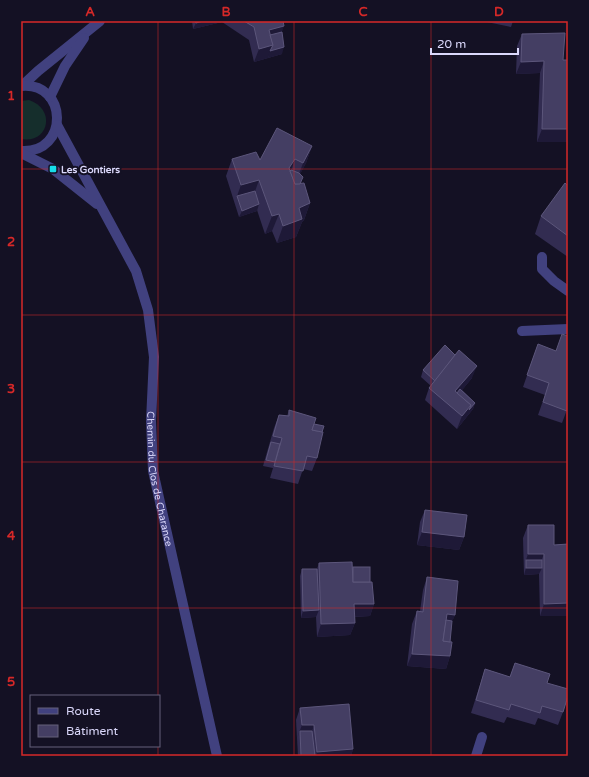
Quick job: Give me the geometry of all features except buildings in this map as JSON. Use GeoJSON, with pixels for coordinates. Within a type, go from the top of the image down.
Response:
{"type":"FeatureCollection","features":[{"type":"Feature","properties":{"kind":"street"},"geometry":{"type":"LineString","coordinates":[[22,86],[100,21]]}},
{"type":"Feature","properties":{"kind":"street"},"geometry":{"type":"LineString","coordinates":[[50,97],[65,66],[92,28]]}},
{"type":"Feature","properties":{"kind":"street"},"geometry":{"type":"LineString","coordinates":[[21,152],[28,152],[38,149],[47,143],[53,135],[57,125],[58,115],[50,97],[43,90],[33,86],[22,86]]}},
{"type":"Feature","properties":{"kind":"street","name":"Chemin du Clos de Charance"},"geometry":{"type":"LineString","coordinates":[[57,125],[136,271],[148,310],[154,357],[151,421],[153,471],[217,756]]}},
{"type":"Feature","properties":{"kind":"street","name":"Chemin du Clos de Charance"},"geometry":{"type":"LineString","coordinates":[[21,152],[53,169],[101,207]]}},
{"type":"Feature","properties":{"kind":"street"},"geometry":{"type":"LineString","coordinates":[[542,257],[542,269],[554,281],[568,291]]}},
{"type":"Feature","properties":{"kind":"street"},"geometry":{"type":"LineString","coordinates":[[522,331],[568,329]]}},
{"type":"Feature","properties":{"kind":"street"},"geometry":{"type":"LineString","coordinates":[[476,756],[482,737]]}},
{"type":"Feature","properties":{"kind":"green space"},"geometry":{"type":"Polygon","coordinates":[[[29,100],[38,105],[43,111],[46,118],[46,125],[38,136],[30,139],[21,139],[21,101],[29,100]]]}},
{"type":"Feature","properties":{"kind":"place","name":"Les Gontiers"},"geometry":{"type":"Point","coordinates":[53,169]}}]}
